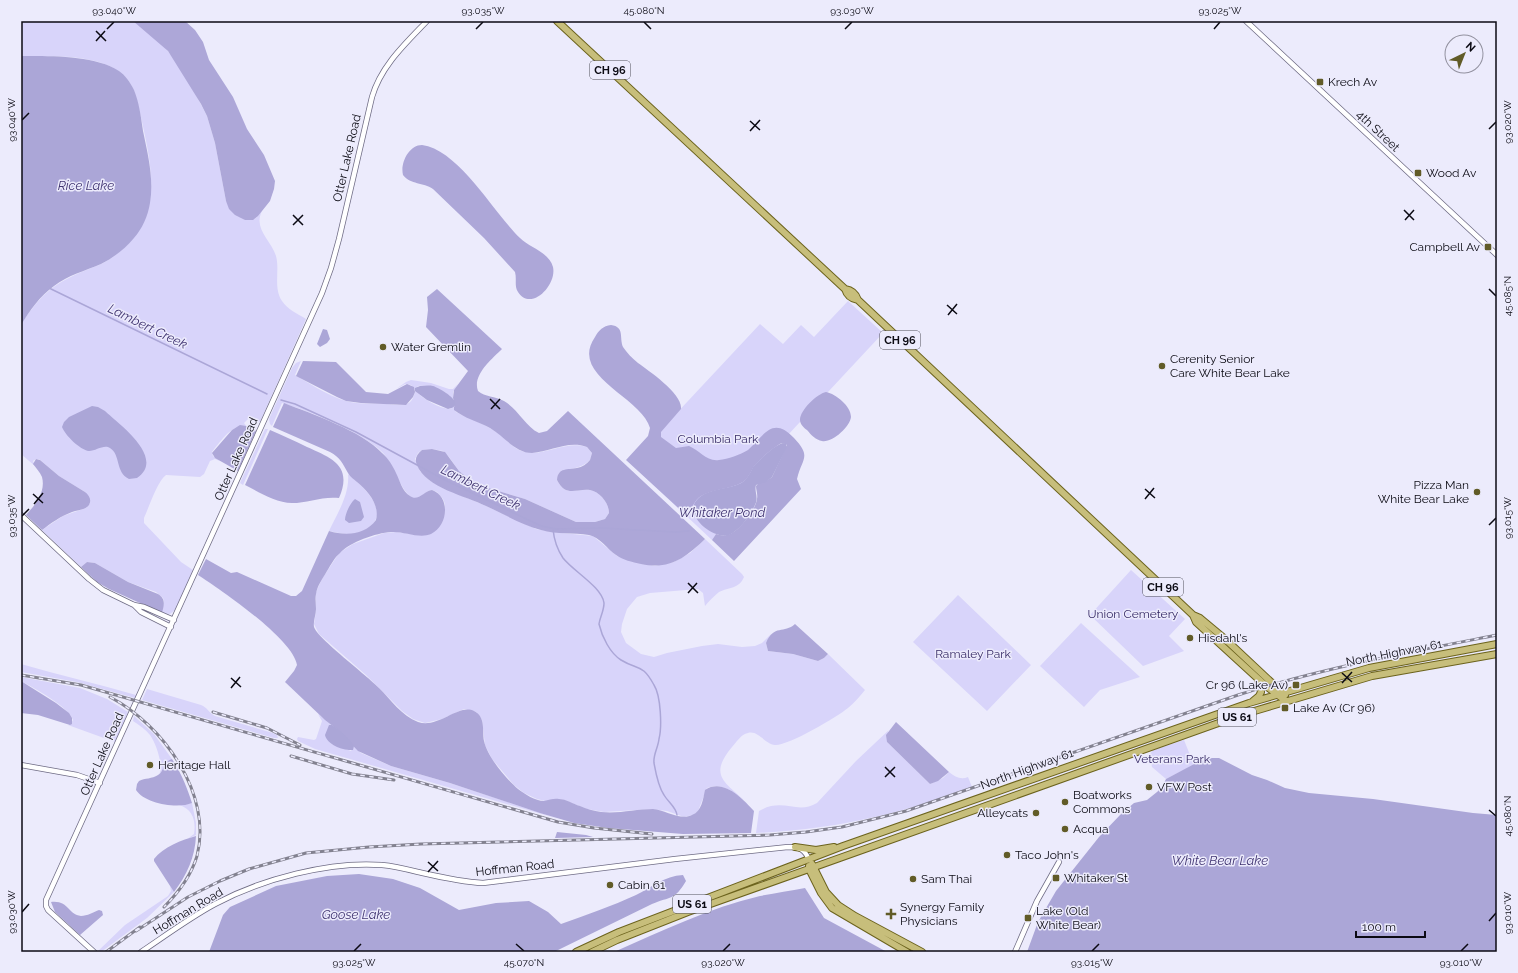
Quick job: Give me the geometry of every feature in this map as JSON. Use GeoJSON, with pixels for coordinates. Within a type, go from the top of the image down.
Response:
{"type":"FeatureCollection","features":[{"type":"Feature","properties":{"kind":"main road","name":"CH 96"},"geometry":{"type":"LineString","coordinates":[[557,21],[845,289],[850,290],[857,296],[858,300],[1193,615],[1200,618],[1224,638],[1283,692],[1288,701]]}},
{"type":"Feature","properties":{"kind":"main road","name":"CH 96"},"geometry":{"type":"LineString","coordinates":[[1193,615],[1196,622],[1256,677]]}},
{"type":"Feature","properties":{"kind":"main road","name":"North Highway 61"},"geometry":{"type":"LineString","coordinates":[[576,952],[619,932],[843,846],[1249,703],[1369,668],[1497,644]]}},
{"type":"Feature","properties":{"kind":"main road","name":"North Highway 61"},"geometry":{"type":"LineString","coordinates":[[812,868],[1242,715],[1388,672],[1497,654]]}},
{"type":"Feature","properties":{"kind":"main road"},"geometry":{"type":"LineString","coordinates":[[1256,677],[1276,695],[1288,701]]}},
{"type":"Feature","properties":{"kind":"main road"},"geometry":{"type":"LineString","coordinates":[[1249,703],[1258,697],[1261,692],[1261,688],[1256,677]]}},
{"type":"Feature","properties":{"kind":"main road"},"geometry":{"type":"LineString","coordinates":[[796,847],[816,850],[843,846]]}},
{"type":"Feature","properties":{"kind":"main road"},"geometry":{"type":"LineString","coordinates":[[809,860],[821,893],[832,908],[906,952]]}},
{"type":"Feature","properties":{"kind":"main road"},"geometry":{"type":"LineString","coordinates":[[812,868],[826,892],[838,905],[922,952]]}},
{"type":"Feature","properties":{"kind":"main road","name":"US 61"},"geometry":{"type":"LineString","coordinates":[[592,952],[624,937],[688,912],[812,868]]}},
{"type":"Feature","properties":{"kind":"street","name":"Otter Lake Road"},"geometry":{"type":"LineString","coordinates":[[94,952],[50,911],[46,904],[47,898],[325,286],[339,239],[371,101],[377,84],[389,63],[427,21]]}},
{"type":"Feature","properties":{"kind":"street","name":"4th Street"},"geometry":{"type":"LineString","coordinates":[[1246,21],[1497,255]]}},
{"type":"Feature","properties":{"kind":"street"},"geometry":{"type":"LineString","coordinates":[[21,515],[95,584],[107,592],[134,605],[144,607],[174,620]]}},
{"type":"Feature","properties":{"kind":"street"},"geometry":{"type":"LineString","coordinates":[[134,605],[141,612],[171,627]]}},
{"type":"Feature","properties":{"kind":"street"},"geometry":{"type":"LineString","coordinates":[[21,765],[77,775],[100,783]]}},
{"type":"Feature","properties":{"kind":"street"},"geometry":{"type":"LineString","coordinates":[[796,847],[806,852],[809,860]]}},
{"type":"Feature","properties":{"kind":"street","name":"Hoffman Road"},"geometry":{"type":"LineString","coordinates":[[141,952],[190,919],[229,897],[268,881],[318,869],[349,865],[383,865],[454,880],[484,882],[683,858],[796,847]]}},
{"type":"Feature","properties":{"kind":"street"},"geometry":{"type":"LineString","coordinates":[[1015,952],[1023,930],[1037,901],[1060,862]]}},
{"type":"Feature","properties":{"kind":"green space"},"geometry":{"type":"Polygon","coordinates":[[[21,21],[133,21],[164,46],[195,93],[207,116],[215,143],[226,201],[245,220],[256,218],[262,211],[260,217],[261,229],[274,250],[277,261],[277,285],[279,296],[287,306],[306,319],[260,422],[249,418],[244,423],[247,427],[237,427],[227,434],[212,452],[213,456],[220,461],[215,459],[210,461],[204,474],[200,477],[166,475],[159,483],[144,518],[144,523],[181,562],[193,570],[175,610],[170,614],[162,613],[164,601],[163,598],[156,592],[128,582],[95,563],[87,562],[81,567],[42,530],[63,516],[86,508],[90,503],[85,492],[59,476],[39,459],[33,461],[35,466],[21,454],[20,334],[23,322],[46,293],[70,277],[106,262],[124,248],[137,234],[145,218],[150,202],[151,184],[150,166],[137,99],[127,79],[118,71],[106,64],[92,60],[63,56],[21,56],[21,21]]]}},
{"type":"Feature","properties":{"kind":"green space","name":"Columbia Park"},"geometry":{"type":"Polygon","coordinates":[[[848,301],[883,333],[703,526],[716,534],[712,540],[630,463],[760,324],[783,344],[801,325],[814,337],[848,301]]]}},
{"type":"Feature","properties":{"kind":"green space"},"geometry":{"type":"Polygon","coordinates":[[[301,361],[295,375],[324,392],[340,399],[356,403],[401,405],[409,403],[412,400],[415,390],[426,400],[436,405],[450,409],[454,406],[456,412],[492,429],[513,446],[522,451],[534,453],[571,445],[587,447],[592,453],[590,460],[579,467],[559,473],[557,480],[560,486],[568,491],[590,490],[594,491],[603,498],[609,509],[609,513],[605,519],[595,522],[576,522],[525,499],[475,484],[459,471],[443,451],[432,449],[422,450],[418,453],[415,459],[420,471],[429,480],[443,488],[536,529],[593,536],[617,556],[655,566],[674,562],[690,553],[705,539],[742,574],[744,577],[742,581],[737,586],[719,592],[705,606],[703,593],[698,589],[650,593],[637,597],[627,609],[621,632],[626,643],[641,654],[654,657],[667,653],[718,644],[742,647],[755,646],[762,643],[771,634],[766,643],[768,651],[793,654],[818,661],[828,654],[865,690],[848,708],[823,724],[790,741],[775,745],[771,744],[755,733],[745,734],[741,737],[725,757],[721,765],[720,772],[726,784],[747,803],[724,787],[718,786],[707,788],[698,811],[693,815],[684,817],[667,811],[652,809],[604,812],[587,809],[561,799],[545,801],[524,793],[514,785],[492,759],[485,745],[482,720],[476,712],[464,709],[442,719],[425,723],[413,719],[402,711],[366,675],[319,634],[314,624],[316,592],[322,579],[339,553],[353,544],[384,533],[396,532],[428,535],[442,522],[445,504],[437,492],[432,490],[418,498],[409,496],[383,453],[374,445],[350,430],[306,411],[282,403],[272,426],[269,419],[292,368],[296,363],[301,361]]]}},
{"type":"Feature","properties":{"kind":"green space"},"geometry":{"type":"Polygon","coordinates":[[[411,380],[431,383],[449,389],[453,389],[458,384],[453,392],[453,399],[441,390],[428,386],[418,386],[415,390],[411,385],[405,384],[396,389],[411,380]]]}},
{"type":"Feature","properties":{"kind":"green space"},"geometry":{"type":"Polygon","coordinates":[[[265,429],[268,429],[243,485],[240,483],[265,429]]]}},
{"type":"Feature","properties":{"kind":"green space"},"geometry":{"type":"Polygon","coordinates":[[[348,474],[368,493],[377,509],[377,516],[373,524],[361,532],[347,534],[329,531],[345,496],[348,474]]]}},
{"type":"Feature","properties":{"kind":"green space","name":"Union Cemetery"},"geometry":{"type":"Polygon","coordinates":[[[1131,570],[1185,619],[1169,636],[1184,651],[1143,666],[1090,615],[1131,570]]]}},
{"type":"Feature","properties":{"kind":"green space","name":"Ramaley Park"},"geometry":{"type":"Polygon","coordinates":[[[958,595],[1031,665],[987,711],[913,642],[958,595]]]}},
{"type":"Feature","properties":{"kind":"green space","name":"Union Cemetery"},"geometry":{"type":"Polygon","coordinates":[[[1081,623],[1140,677],[1100,690],[1084,707],[1040,666],[1081,623]]]}},
{"type":"Feature","properties":{"kind":"green space"},"geometry":{"type":"Polygon","coordinates":[[[21,664],[136,695],[135,698],[77,682],[21,672],[21,664]]]}},
{"type":"Feature","properties":{"kind":"green space"},"geometry":{"type":"Polygon","coordinates":[[[21,677],[80,688],[107,699],[128,712],[115,742],[68,725],[70,725],[73,720],[65,709],[50,698],[21,681],[21,677]]]}},
{"type":"Feature","properties":{"kind":"green space"},"geometry":{"type":"Polygon","coordinates":[[[147,689],[201,705],[215,716],[273,733],[277,735],[278,738],[142,700],[147,689]]]}},
{"type":"Feature","properties":{"kind":"green space"},"geometry":{"type":"Polygon","coordinates":[[[318,714],[332,725],[330,725],[332,744],[351,751],[354,746],[361,753],[391,766],[450,783],[559,819],[315,749],[298,741],[298,737],[314,740],[316,739],[322,721],[318,714]]]}},
{"type":"Feature","properties":{"kind":"green space"},"geometry":{"type":"Polygon","coordinates":[[[134,716],[154,734],[172,759],[166,764],[159,775],[161,766],[155,743],[142,727],[133,721],[134,716]]]}},
{"type":"Feature","properties":{"kind":"green space"},"geometry":{"type":"Polygon","coordinates":[[[891,728],[888,731],[887,742],[930,784],[943,778],[949,772],[958,778],[968,777],[972,787],[914,807],[864,820],[818,828],[756,833],[759,811],[775,806],[783,805],[803,807],[817,803],[856,761],[891,728]]]}},
{"type":"Feature","properties":{"kind":"green space","name":"Veterans Park"},"geometry":{"type":"Polygon","coordinates":[[[1184,740],[1194,765],[1166,779],[1152,767],[1150,754],[1153,750],[1184,740]]]}},
{"type":"Feature","properties":{"kind":"green space"},"geometry":{"type":"Polygon","coordinates":[[[192,803],[196,823],[196,835],[186,840],[194,834],[194,820],[188,809],[179,805],[192,803]]]}},
{"type":"Feature","properties":{"kind":"green space"},"geometry":{"type":"Polygon","coordinates":[[[170,886],[174,892],[147,918],[101,952],[98,951],[125,925],[168,896],[171,891],[170,886]]]}},
{"type":"Feature","properties":{"kind":"shaded area"},"geometry":{"type":"Polygon","coordinates":[[[133,21],[185,21],[195,30],[203,42],[209,60],[233,97],[247,129],[264,155],[275,181],[270,201],[253,220],[245,220],[235,215],[229,209],[226,201],[215,143],[207,116],[201,104],[168,51],[133,21]]]}},
{"type":"Feature","properties":{"kind":"shaded area"},"geometry":{"type":"Polygon","coordinates":[[[422,145],[436,149],[449,158],[475,184],[520,238],[548,258],[553,267],[553,274],[551,281],[542,294],[536,298],[530,299],[523,297],[517,290],[515,272],[484,238],[433,189],[413,182],[403,175],[402,170],[404,160],[409,151],[422,145]]]}},
{"type":"Feature","properties":{"kind":"shaded area"},"geometry":{"type":"Polygon","coordinates":[[[437,289],[502,349],[488,362],[480,373],[477,385],[478,391],[501,399],[509,404],[534,430],[539,433],[547,431],[568,411],[705,539],[684,557],[669,564],[641,564],[619,557],[593,536],[547,532],[534,528],[478,502],[447,490],[429,480],[417,465],[416,459],[417,455],[422,450],[432,449],[445,452],[459,471],[475,484],[525,499],[576,522],[595,522],[605,519],[609,513],[606,502],[594,491],[568,491],[560,486],[557,480],[561,471],[581,467],[590,460],[592,453],[587,447],[573,445],[539,452],[526,452],[515,447],[490,428],[454,410],[454,390],[468,371],[426,327],[428,310],[427,297],[437,289]]]}},
{"type":"Feature","properties":{"kind":"shaded area"},"geometry":{"type":"Polygon","coordinates":[[[611,325],[620,330],[623,347],[628,353],[638,363],[664,383],[677,397],[681,409],[661,432],[661,437],[676,448],[689,446],[707,458],[715,460],[730,458],[748,450],[769,430],[780,428],[794,438],[803,449],[804,458],[797,479],[801,489],[734,561],[712,540],[716,534],[728,535],[736,531],[748,518],[757,499],[756,486],[772,477],[787,445],[782,443],[768,453],[754,466],[744,481],[700,497],[686,515],[626,460],[648,436],[650,428],[644,417],[634,406],[598,375],[591,363],[589,351],[595,337],[598,332],[606,326],[611,325]]]}},
{"type":"Feature","properties":{"kind":"shaded area"},"geometry":{"type":"Polygon","coordinates":[[[303,361],[336,362],[366,392],[388,394],[407,384],[414,387],[415,392],[413,397],[406,405],[346,401],[296,376],[303,361]]]}},
{"type":"Feature","properties":{"kind":"shaded area"},"geometry":{"type":"Polygon","coordinates":[[[826,392],[834,395],[846,405],[851,417],[850,421],[840,434],[831,440],[822,441],[818,440],[802,426],[800,420],[806,407],[822,393],[826,392]]]}},
{"type":"Feature","properties":{"kind":"shaded area"},"geometry":{"type":"Polygon","coordinates":[[[284,403],[350,430],[362,437],[384,455],[392,465],[403,489],[407,494],[413,498],[416,498],[432,490],[438,494],[445,505],[444,518],[441,525],[431,534],[422,536],[396,532],[385,533],[371,536],[344,549],[334,559],[320,582],[316,594],[314,627],[317,632],[333,648],[373,682],[402,712],[418,722],[426,723],[433,722],[462,710],[468,709],[474,711],[482,720],[486,747],[498,767],[518,789],[537,800],[544,801],[562,799],[587,809],[601,812],[653,809],[678,816],[688,817],[700,808],[705,790],[719,786],[738,795],[754,811],[751,833],[683,834],[608,828],[574,823],[450,783],[391,766],[358,751],[338,730],[325,720],[285,682],[297,665],[293,654],[283,642],[255,616],[198,575],[206,559],[231,573],[237,572],[291,596],[296,596],[302,591],[329,531],[342,534],[355,533],[366,529],[376,520],[377,514],[375,504],[372,499],[350,476],[341,461],[336,456],[273,427],[284,403]]]}},
{"type":"Feature","properties":{"kind":"shaded area"},"geometry":{"type":"Polygon","coordinates":[[[240,425],[256,431],[238,471],[215,458],[212,453],[232,430],[240,425]]]}},
{"type":"Feature","properties":{"kind":"shaded area"},"geometry":{"type":"Polygon","coordinates":[[[270,430],[325,455],[338,465],[342,471],[343,478],[343,487],[339,498],[286,503],[268,497],[245,485],[270,430]]]}},
{"type":"Feature","properties":{"kind":"shaded area"},"geometry":{"type":"Polygon","coordinates":[[[36,459],[40,460],[59,476],[85,492],[90,499],[90,503],[86,508],[64,516],[42,530],[26,515],[39,498],[43,483],[42,477],[33,464],[36,459]]]}},
{"type":"Feature","properties":{"kind":"shaded area"},"geometry":{"type":"Polygon","coordinates":[[[87,562],[95,563],[128,582],[161,596],[164,605],[162,613],[97,582],[81,567],[87,562]]]}},
{"type":"Feature","properties":{"kind":"shaded area"},"geometry":{"type":"Polygon","coordinates":[[[795,624],[828,654],[824,658],[818,661],[793,654],[768,651],[766,643],[772,633],[787,629],[795,624]]]}},
{"type":"Feature","properties":{"kind":"shaded area"},"geometry":{"type":"Polygon","coordinates":[[[21,681],[69,713],[72,718],[72,724],[70,725],[38,715],[21,713],[21,681]]]}},
{"type":"Feature","properties":{"kind":"shaded area"},"geometry":{"type":"Polygon","coordinates":[[[896,722],[949,772],[938,781],[930,784],[887,742],[886,735],[896,722]]]}},
{"type":"Feature","properties":{"kind":"shaded area"},"geometry":{"type":"Polygon","coordinates":[[[172,759],[184,780],[192,803],[186,805],[162,804],[147,799],[140,795],[136,790],[139,781],[158,775],[166,763],[172,759]]]}},
{"type":"Feature","properties":{"kind":"shaded area"},"geometry":{"type":"Polygon","coordinates":[[[557,832],[586,835],[593,837],[555,838],[557,832]]]}},
{"type":"Feature","properties":{"kind":"shaded area"},"geometry":{"type":"Polygon","coordinates":[[[196,836],[190,866],[174,892],[154,859],[162,851],[179,842],[196,836]]]}},
{"type":"Feature","properties":{"kind":"shaded area"},"geometry":{"type":"Polygon","coordinates":[[[51,902],[61,903],[73,913],[81,916],[99,910],[102,911],[103,915],[80,935],[55,912],[51,902]]]}},
{"type":"Feature","properties":{"kind":"water","name":"Rice Lake"},"geometry":{"type":"Polygon","coordinates":[[[21,56],[85,59],[109,66],[119,71],[123,75],[134,90],[139,105],[151,176],[151,194],[149,208],[140,231],[130,242],[119,253],[105,262],[59,282],[44,294],[21,325],[21,56]]]}},
{"type":"Feature","properties":{"kind":"water"},"geometry":{"type":"Polygon","coordinates":[[[323,329],[327,330],[330,339],[327,343],[320,347],[317,344],[323,329]]]}},
{"type":"Feature","properties":{"kind":"water"},"geometry":{"type":"Polygon","coordinates":[[[420,386],[437,387],[451,397],[456,404],[454,407],[448,409],[427,400],[415,391],[415,388],[420,386]]]}},
{"type":"Feature","properties":{"kind":"water"},"geometry":{"type":"Polygon","coordinates":[[[92,406],[98,407],[105,411],[138,442],[144,452],[146,461],[145,470],[137,478],[129,479],[125,476],[120,468],[116,455],[110,448],[103,447],[92,451],[85,450],[73,442],[66,434],[62,427],[64,422],[69,417],[92,406]]]}},
{"type":"Feature","properties":{"kind":"water","name":"Whitaker Pond"},"geometry":{"type":"Polygon","coordinates":[[[783,443],[786,444],[787,447],[772,477],[766,482],[756,485],[756,502],[750,514],[741,526],[733,533],[723,536],[716,534],[702,526],[694,513],[693,507],[696,501],[707,493],[734,486],[745,480],[753,467],[763,457],[776,446],[783,443]]]}},
{"type":"Feature","properties":{"kind":"water"},"geometry":{"type":"Polygon","coordinates":[[[355,499],[360,502],[364,517],[361,521],[349,523],[345,520],[346,515],[355,499]]]}},
{"type":"Feature","properties":{"kind":"water"},"geometry":{"type":"Polygon","coordinates":[[[329,725],[335,727],[347,737],[354,746],[353,750],[336,747],[326,739],[325,735],[329,725]]]}},
{"type":"Feature","properties":{"kind":"water","name":"White Bear Lake"},"geometry":{"type":"Polygon","coordinates":[[[1212,758],[1219,758],[1252,775],[1285,788],[1309,793],[1373,799],[1497,815],[1497,952],[1027,952],[1038,922],[1056,891],[1099,837],[1134,803],[1147,800],[1157,792],[1162,787],[1166,779],[1198,762],[1212,758]]]}},
{"type":"Feature","properties":{"kind":"water","name":"Goose Lake"},"geometry":{"type":"Polygon","coordinates":[[[359,874],[393,879],[420,888],[459,910],[496,903],[529,901],[548,912],[561,924],[627,899],[670,877],[683,875],[686,881],[678,892],[672,897],[652,904],[554,952],[209,952],[223,915],[230,907],[276,886],[327,876],[359,874]]]}},
{"type":"Feature","properties":{"kind":"water"},"geometry":{"type":"Polygon","coordinates":[[[805,888],[824,918],[887,952],[614,952],[704,913],[760,896],[805,888]]]}},
{"type":"Feature","properties":{"kind":"waterway","name":"Lambert Creek"},"geometry":{"type":"LineString","coordinates":[[49,288],[267,394]]}},
{"type":"Feature","properties":{"kind":"waterway","name":"Lambert Creek"},"geometry":{"type":"LineString","coordinates":[[281,400],[295,404],[356,432],[443,479],[541,526],[556,529],[601,528],[675,532],[689,531]]}},
{"type":"Feature","properties":{"kind":"waterway"},"geometry":{"type":"LineString","coordinates":[[553,529],[556,544],[563,558],[593,585],[602,597],[604,606],[599,624],[604,639],[610,649],[621,660],[643,670],[654,685],[658,696],[660,712],[660,734],[654,757],[654,763],[660,788],[675,809],[677,815]]}},
{"type":"Feature","properties":{"kind":"railway"},"geometry":{"type":"LineString","coordinates":[[136,931],[188,897],[220,881],[249,869],[306,853],[421,844],[770,835],[842,827],[906,811],[1270,685],[1367,661],[1497,635]]}},
{"type":"Feature","properties":{"kind":"railway"},"geometry":{"type":"LineString","coordinates":[[21,675],[81,685],[558,822],[594,828],[652,834]]}},
{"type":"Feature","properties":{"kind":"railway"},"geometry":{"type":"LineString","coordinates":[[110,697],[130,709],[165,743],[179,764],[190,786],[198,809],[200,833],[197,856],[184,883],[175,896],[164,907]]}},
{"type":"Feature","properties":{"kind":"railway"},"geometry":{"type":"LineString","coordinates":[[213,712],[267,728],[300,745]]}},
{"type":"Feature","properties":{"kind":"railway"},"geometry":{"type":"LineString","coordinates":[[291,756],[352,774],[394,780]]}},
{"type":"Feature","properties":{"kind":"railway"},"geometry":{"type":"LineString","coordinates":[[106,952],[140,927]]}},
{"type":"Feature","properties":{"kind":"place","name":"Krech Av"},"geometry":{"type":"Point","coordinates":[1320,82]}},
{"type":"Feature","properties":{"kind":"place","name":"Wood Av"},"geometry":{"type":"Point","coordinates":[1418,173]}},
{"type":"Feature","properties":{"kind":"place","name":"Campbell Av"},"geometry":{"type":"Point","coordinates":[1488,247]}},
{"type":"Feature","properties":{"kind":"place","name":"Water Gremlin"},"geometry":{"type":"Point","coordinates":[383,347]}},
{"type":"Feature","properties":{"kind":"place","name":"Cerenity Senior Care White Bear Lake"},"geometry":{"type":"Point","coordinates":[1162,366]}},
{"type":"Feature","properties":{"kind":"place","name":"Pizza Man White Bear Lake"},"geometry":{"type":"Point","coordinates":[1477,492]}},
{"type":"Feature","properties":{"kind":"place","name":"Hisdahl's"},"geometry":{"type":"Point","coordinates":[1190,638]}},
{"type":"Feature","properties":{"kind":"place","name":"Cr 96 (Lake Av)"},"geometry":{"type":"Point","coordinates":[1296,685]}},
{"type":"Feature","properties":{"kind":"place","name":"Lake Av (Cr 96)"},"geometry":{"type":"Point","coordinates":[1285,708]}},
{"type":"Feature","properties":{"kind":"place","name":"Heritage Hall"},"geometry":{"type":"Point","coordinates":[150,765]}},
{"type":"Feature","properties":{"kind":"place","name":"VFW Post"},"geometry":{"type":"Point","coordinates":[1149,787]}},
{"type":"Feature","properties":{"kind":"place","name":"Boatworks Commons"},"geometry":{"type":"Point","coordinates":[1065,802]}},
{"type":"Feature","properties":{"kind":"place","name":"Alleycats"},"geometry":{"type":"Point","coordinates":[1036,813]}},
{"type":"Feature","properties":{"kind":"place","name":"Acqua"},"geometry":{"type":"Point","coordinates":[1065,829]}},
{"type":"Feature","properties":{"kind":"place","name":"Taco John's"},"geometry":{"type":"Point","coordinates":[1007,855]}},
{"type":"Feature","properties":{"kind":"place","name":"Whitaker St"},"geometry":{"type":"Point","coordinates":[1056,878]}},
{"type":"Feature","properties":{"kind":"place","name":"Sam Thai"},"geometry":{"type":"Point","coordinates":[913,879]}},
{"type":"Feature","properties":{"kind":"place","name":"Cabin 61"},"geometry":{"type":"Point","coordinates":[610,885]}},
{"type":"Feature","properties":{"kind":"place","name":"Synergy Family Physicians"},"geometry":{"type":"Point","coordinates":[891,914]}},
{"type":"Feature","properties":{"kind":"place","name":"Lake (Old White Bear)"},"geometry":{"type":"Point","coordinates":[1028,918]}}]}
